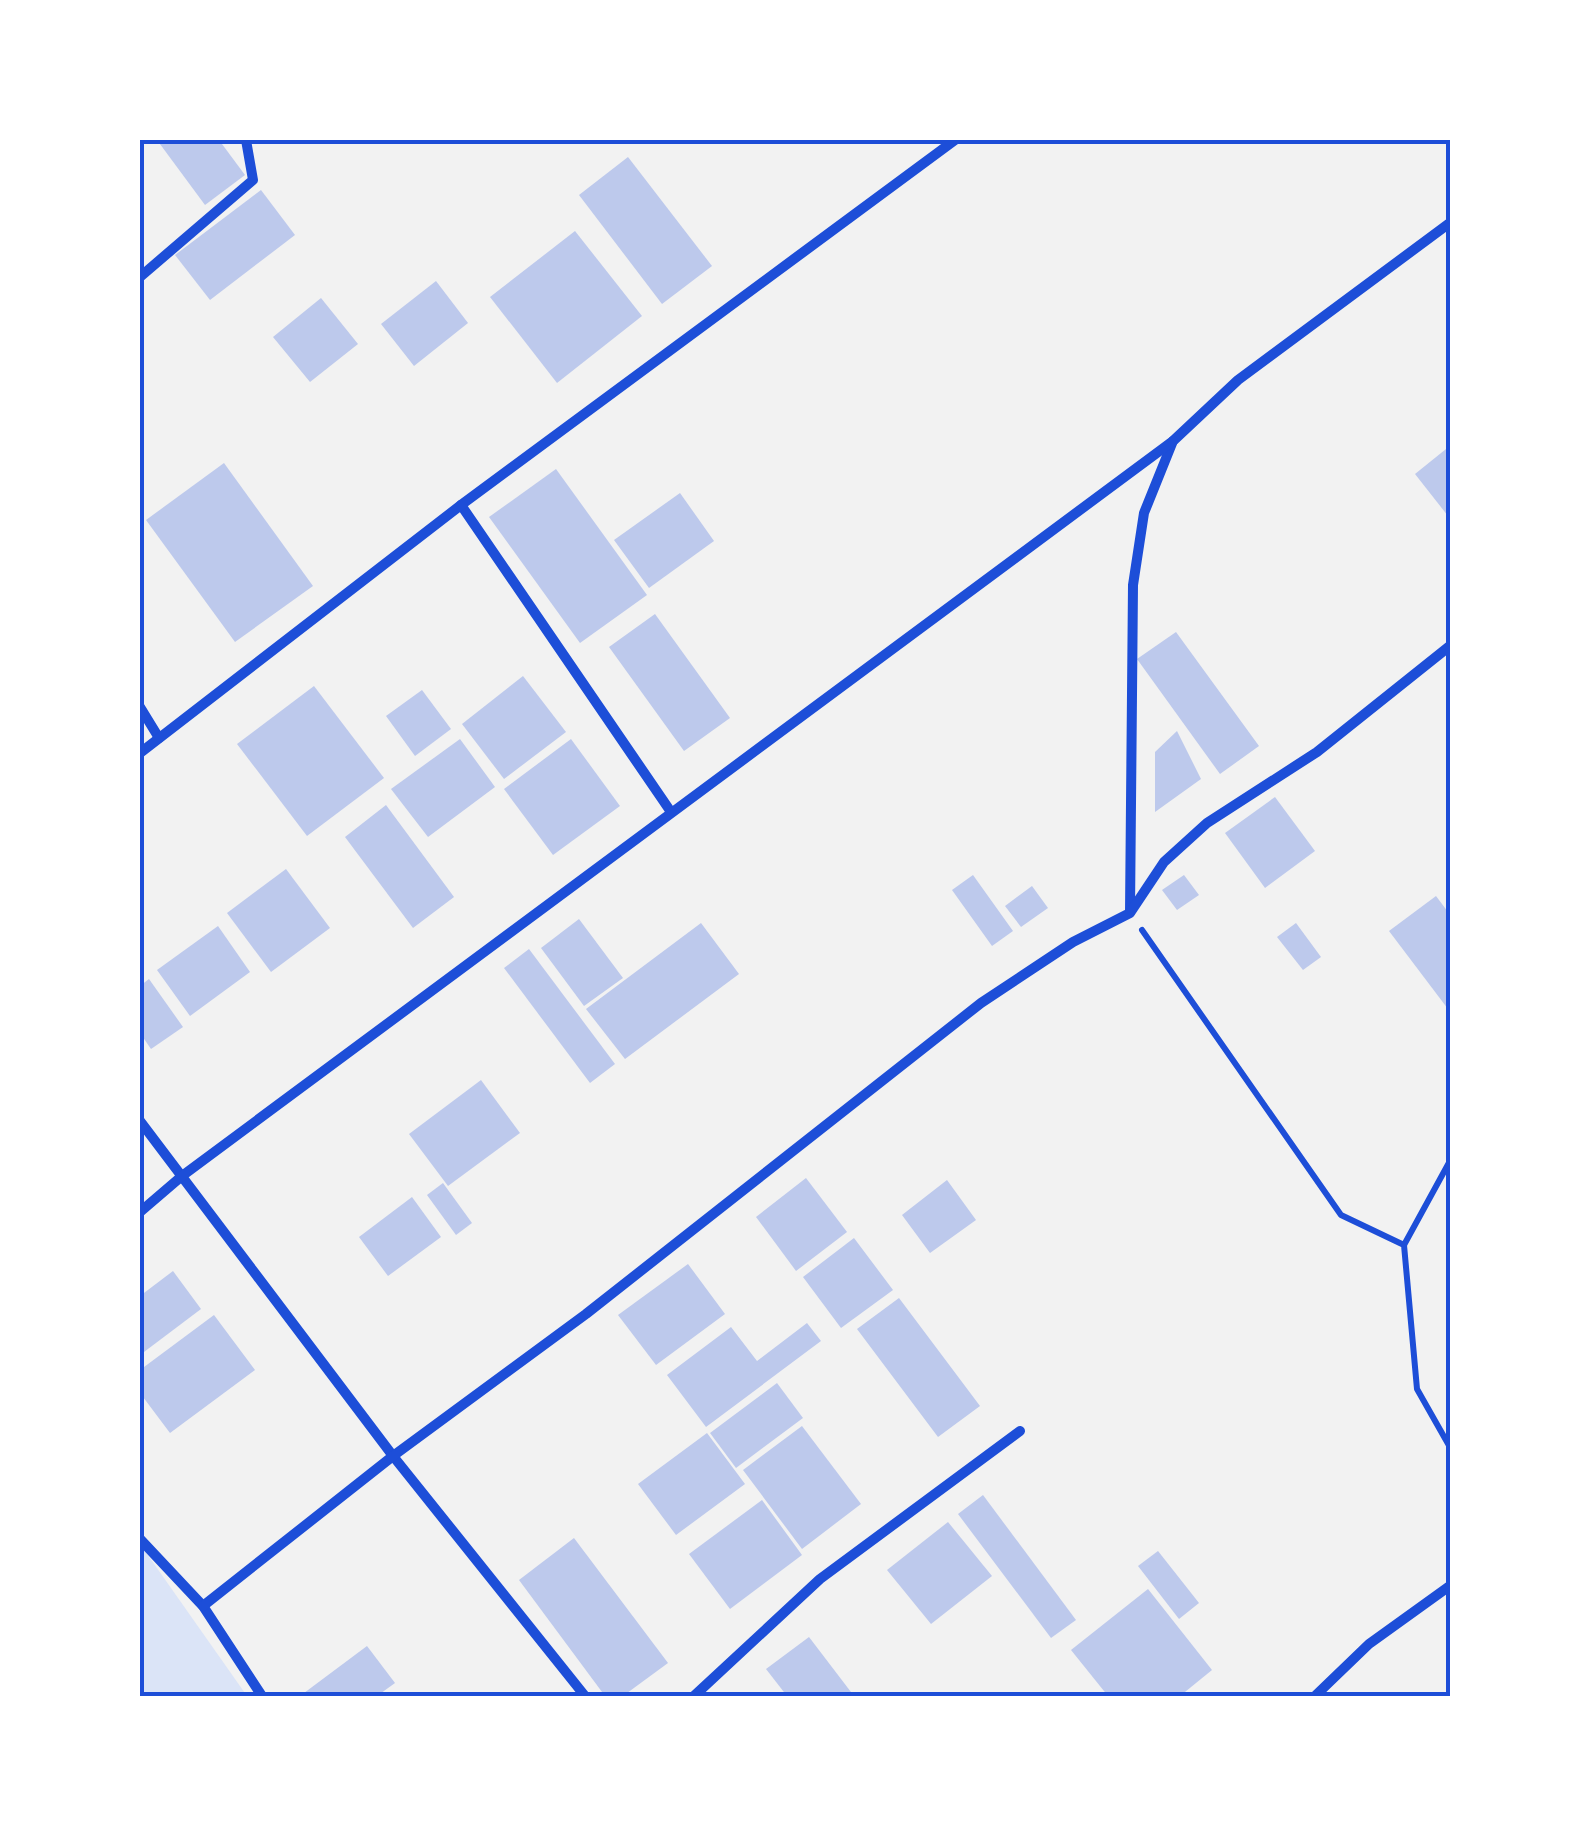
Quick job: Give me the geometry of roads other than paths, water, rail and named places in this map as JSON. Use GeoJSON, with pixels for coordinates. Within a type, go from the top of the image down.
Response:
{"type":"FeatureCollection","features":[{"type":"Feature","properties":{"kind":"street"},"geometry":{"type":"LineString","coordinates":[[140,277],[253,180],[246,140]]}},
{"type":"Feature","properties":{"kind":"street"},"geometry":{"type":"LineString","coordinates":[[140,754],[461,505],[955,140]]}},
{"type":"Feature","properties":{"kind":"street"},"geometry":{"type":"LineString","coordinates":[[140,1212],[182,1176],[1173,441],[1238,380],[1451,222]]}},
{"type":"Feature","properties":{"kind":"street"},"geometry":{"type":"LineString","coordinates":[[1130,913],[1132,585],[1144,513],[1173,441]]}},
{"type":"Feature","properties":{"kind":"street"},"geometry":{"type":"LineString","coordinates":[[461,505],[671,812]]}},
{"type":"Feature","properties":{"kind":"street"},"geometry":{"type":"LineString","coordinates":[[203,1606],[393,1456],[586,1314],[981,1003],[1074,942],[1130,913],[1164,862],[1207,823],[1316,752],[1451,645]]}},
{"type":"Feature","properties":{"kind":"street"},"geometry":{"type":"LineString","coordinates":[[140,707],[159,738]]}},
{"type":"Feature","properties":{"kind":"street"},"geometry":{"type":"LineString","coordinates":[[140,1122],[393,1456],[586,1696]]}},
{"type":"Feature","properties":{"kind":"street"},"geometry":{"type":"LineString","coordinates":[[694,1696],[820,1579],[1020,1431]]}},
{"type":"Feature","properties":{"kind":"street"},"geometry":{"type":"LineString","coordinates":[[140,1539],[203,1606],[262,1696]]}},
{"type":"Feature","properties":{"kind":"street"},"geometry":{"type":"LineString","coordinates":[[1316,1696],[1369,1644],[1451,1585]]}}]}
